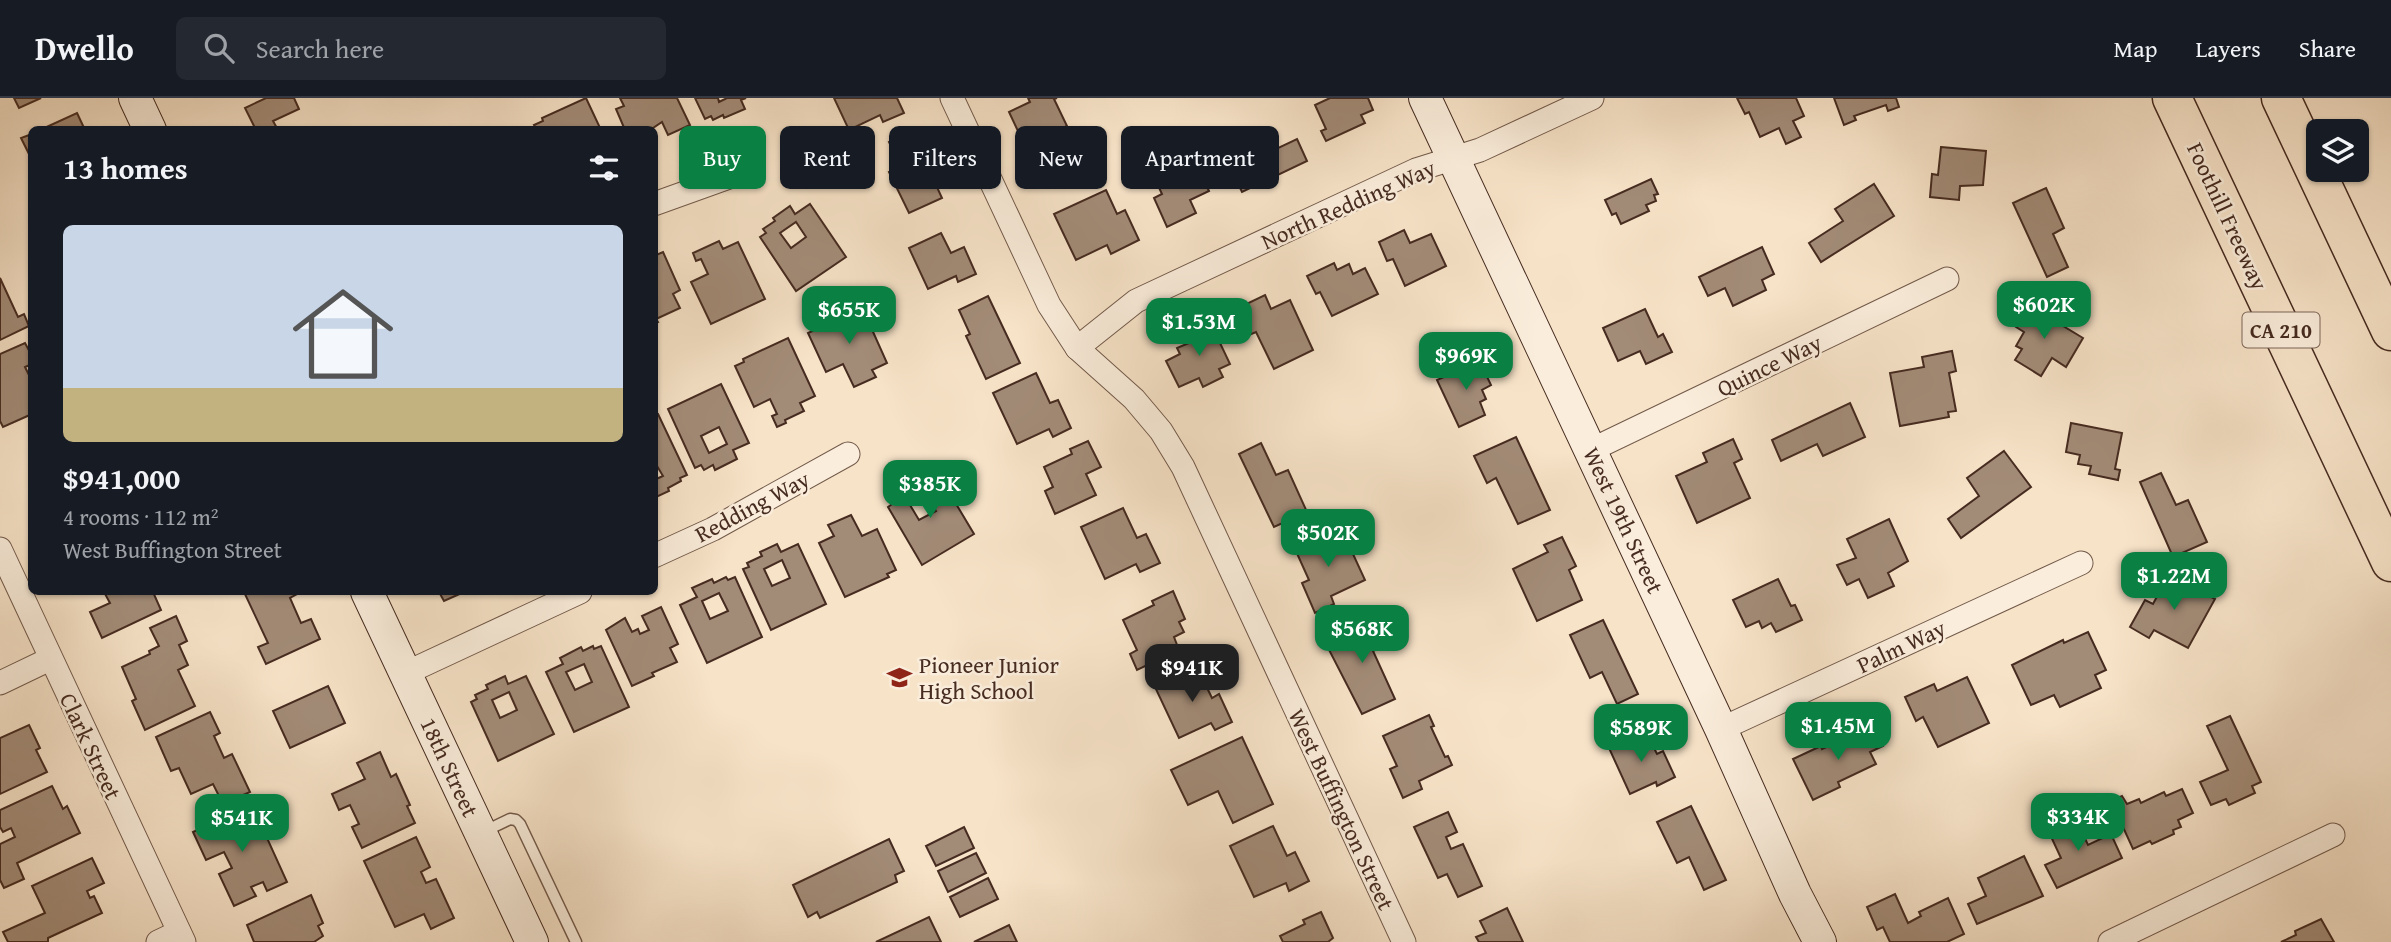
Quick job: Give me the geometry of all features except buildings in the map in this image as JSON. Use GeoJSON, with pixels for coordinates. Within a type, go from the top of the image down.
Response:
{"type":"FeatureCollection","features":[{"type":"Feature","properties":{"kind":"highway","name":"Foothill Freeway"},"geometry":{"type":"LineString","coordinates":[[2172,98],[2391,562]]}},
{"type":"Feature","properties":{"kind":"highway"},"geometry":{"type":"LineString","coordinates":[[2281,98],[2391,331]]}},
{"type":"Feature","properties":{"kind":"main road"},"geometry":{"type":"LineString","coordinates":[[135,98],[148,126]]}},
{"type":"Feature","properties":{"kind":"main road","name":"West 19th Street"},"geometry":{"type":"LineString","coordinates":[[1425,98],[1820,942]]}},
{"type":"Feature","properties":{"kind":"main road","name":"18th Street"},"geometry":{"type":"LineString","coordinates":[[368,595],[532,942]]}},
{"type":"Feature","properties":{"kind":"street","name":"West Buffington Street"},"geometry":{"type":"LineString","coordinates":[[952,98],[1049,304],[1077,348],[1134,399],[1161,431],[1183,467],[1404,942]]}},
{"type":"Feature","properties":{"kind":"street","name":"North Redding Way"},"geometry":{"type":"LineString","coordinates":[[1077,348],[1136,301],[1416,170],[1480,150],[1592,98]]}},
{"type":"Feature","properties":{"kind":"street"},"geometry":{"type":"LineString","coordinates":[[658,203],[696,189]]}},
{"type":"Feature","properties":{"kind":"street","name":"Quince Way"},"geometry":{"type":"LineString","coordinates":[[1591,450],[1947,279]]}},
{"type":"Feature","properties":{"kind":"street","name":"Redding Way"},"geometry":{"type":"LineString","coordinates":[[658,554],[713,529],[848,454]]}},
{"type":"Feature","properties":{"kind":"street","name":"Clark Street"},"geometry":{"type":"LineString","coordinates":[[0,549],[182,937]]}},
{"type":"Feature","properties":{"kind":"street","name":"Palm Way"},"geometry":{"type":"LineString","coordinates":[[1721,729],[2081,563]]}},
{"type":"Feature","properties":{"kind":"street"},"geometry":{"type":"LineString","coordinates":[[406,673],[574,595]]}},
{"type":"Feature","properties":{"kind":"street"},"geometry":{"type":"LineString","coordinates":[[0,683],[50,659]]}},
{"type":"Feature","properties":{"kind":"street"},"geometry":{"type":"LineString","coordinates":[[2110,942],[2333,835]]}},
{"type":"Feature","properties":{"kind":"street"},"geometry":{"type":"LineString","coordinates":[[158,942],[182,937]]}},
{"type":"Feature","properties":{"kind":"lane"},"geometry":{"type":"LineString","coordinates":[[481,833],[510,819],[520,824],[576,942]]}},
{"type":"Feature","properties":{"kind":"place","name":"Pioneer Junior High School"},"geometry":{"type":"Point","coordinates":[899,677]}}]}
